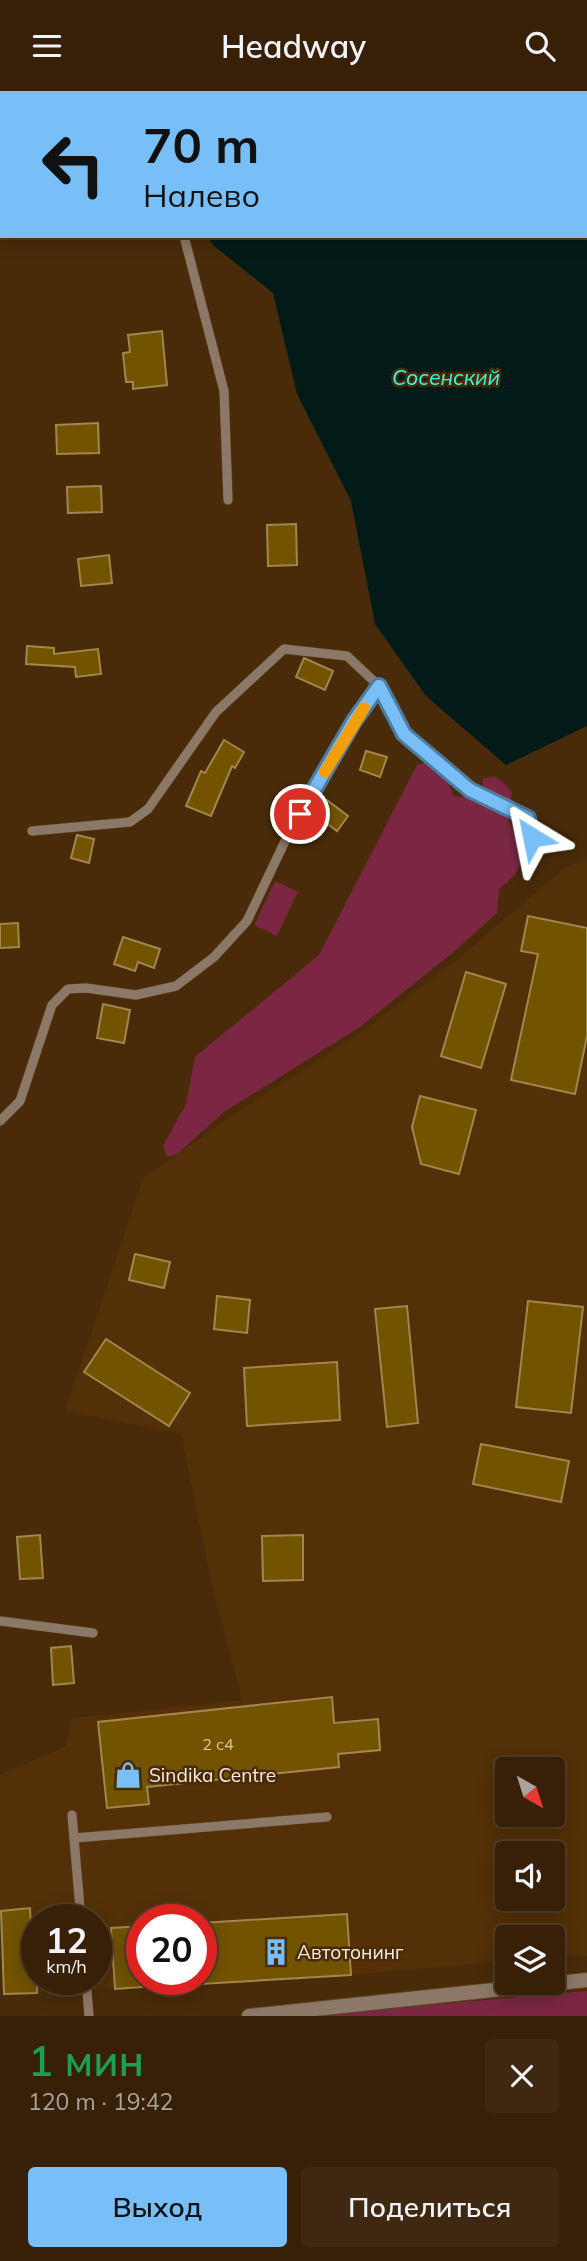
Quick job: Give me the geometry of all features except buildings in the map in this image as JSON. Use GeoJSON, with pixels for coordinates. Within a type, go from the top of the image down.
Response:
{"type":"FeatureCollection","features":[{"type":"Feature","properties":{"kind":"street"},"geometry":{"type":"LineString","coordinates":[[249,2016],[587,1980]]}},
{"type":"Feature","properties":{"kind":"lane"},"geometry":{"type":"LineString","coordinates":[[185,238],[224,391],[228,500]]}},
{"type":"Feature","properties":{"kind":"lane"},"geometry":{"type":"LineString","coordinates":[[32,831],[130,822],[148,809],[216,712],[284,649],[347,656],[379,686],[404,734],[470,790],[528,818],[532,837]]}},
{"type":"Feature","properties":{"kind":"lane"},"geometry":{"type":"LineString","coordinates":[[0,1121],[20,1101],[52,1005],[68,989],[86,988],[136,995],[176,986],[214,957],[247,921],[287,837],[354,721],[379,686]]}},
{"type":"Feature","properties":{"kind":"lane"},"geometry":{"type":"LineString","coordinates":[[0,1621],[93,1633]]}},
{"type":"Feature","properties":{"kind":"lane"},"geometry":{"type":"LineString","coordinates":[[72,1815],[80,1904]]}},
{"type":"Feature","properties":{"kind":"lane"},"geometry":{"type":"LineString","coordinates":[[74,1838],[327,1817]]}},
{"type":"Feature","properties":{"kind":"lane"},"geometry":{"type":"LineString","coordinates":[[87,1995],[89,2016]]}},
{"type":"Feature","properties":{"kind":"shaded area"},"geometry":{"type":"Polygon","coordinates":[[[429,761],[440,765],[454,796],[476,798],[485,790],[482,779],[494,776],[512,793],[507,817],[519,845],[521,860],[516,873],[499,890],[497,913],[360,1027],[224,1112],[177,1154],[167,1157],[163,1146],[186,1104],[195,1057],[319,955],[417,765],[429,761]]]}},
{"type":"Feature","properties":{"kind":"shaded area"},"geometry":{"type":"Polygon","coordinates":[[[587,859],[587,1956],[565,1957],[565,1925],[495,1925],[495,1962],[351,1975],[217,1982],[217,1904],[126,1904],[126,1987],[112,1988],[112,1904],[21,1904],[21,1993],[4,1994],[0,1900],[0,1775],[66,1746],[72,1718],[242,1700],[212,1586],[181,1434],[65,1411],[143,1178],[233,1115],[364,1030],[455,961],[565,868],[587,859]]]}},
{"type":"Feature","properties":{"kind":"shaded area"},"geometry":{"type":"Polygon","coordinates":[[[275,881],[298,892],[277,936],[254,925],[275,881]]]}},
{"type":"Feature","properties":{"kind":"shaded area"},"geometry":{"type":"Polygon","coordinates":[[[587,1991],[587,2016],[308,2016],[565,1995],[587,1991]]]}},
{"type":"Feature","properties":{"kind":"water","name":"Сосенский"},"geometry":{"type":"Polygon","coordinates":[[[208,238],[587,238],[587,726],[506,765],[426,696],[375,624],[351,501],[297,394],[273,293],[213,245],[208,238]]]}},
{"type":"Feature","properties":{"kind":"slow traffic"},"geometry":{"type":"LineString","coordinates":[[325,772],[364,708]]}},
{"type":"Feature","properties":{"kind":"place","name":"Sindika Centre"},"geometry":{"type":"Point","coordinates":[128,1775]}},
{"type":"Feature","properties":{"kind":"place","name":"Автотонинг"},"geometry":{"type":"Point","coordinates":[276,1952]}},
{"type":"Feature","properties":{"kind":"route"},"geometry":{"type":"LineString","coordinates":[[300,814],[354,721],[379,686],[404,734],[470,790],[528,818],[532,837]]}}]}
